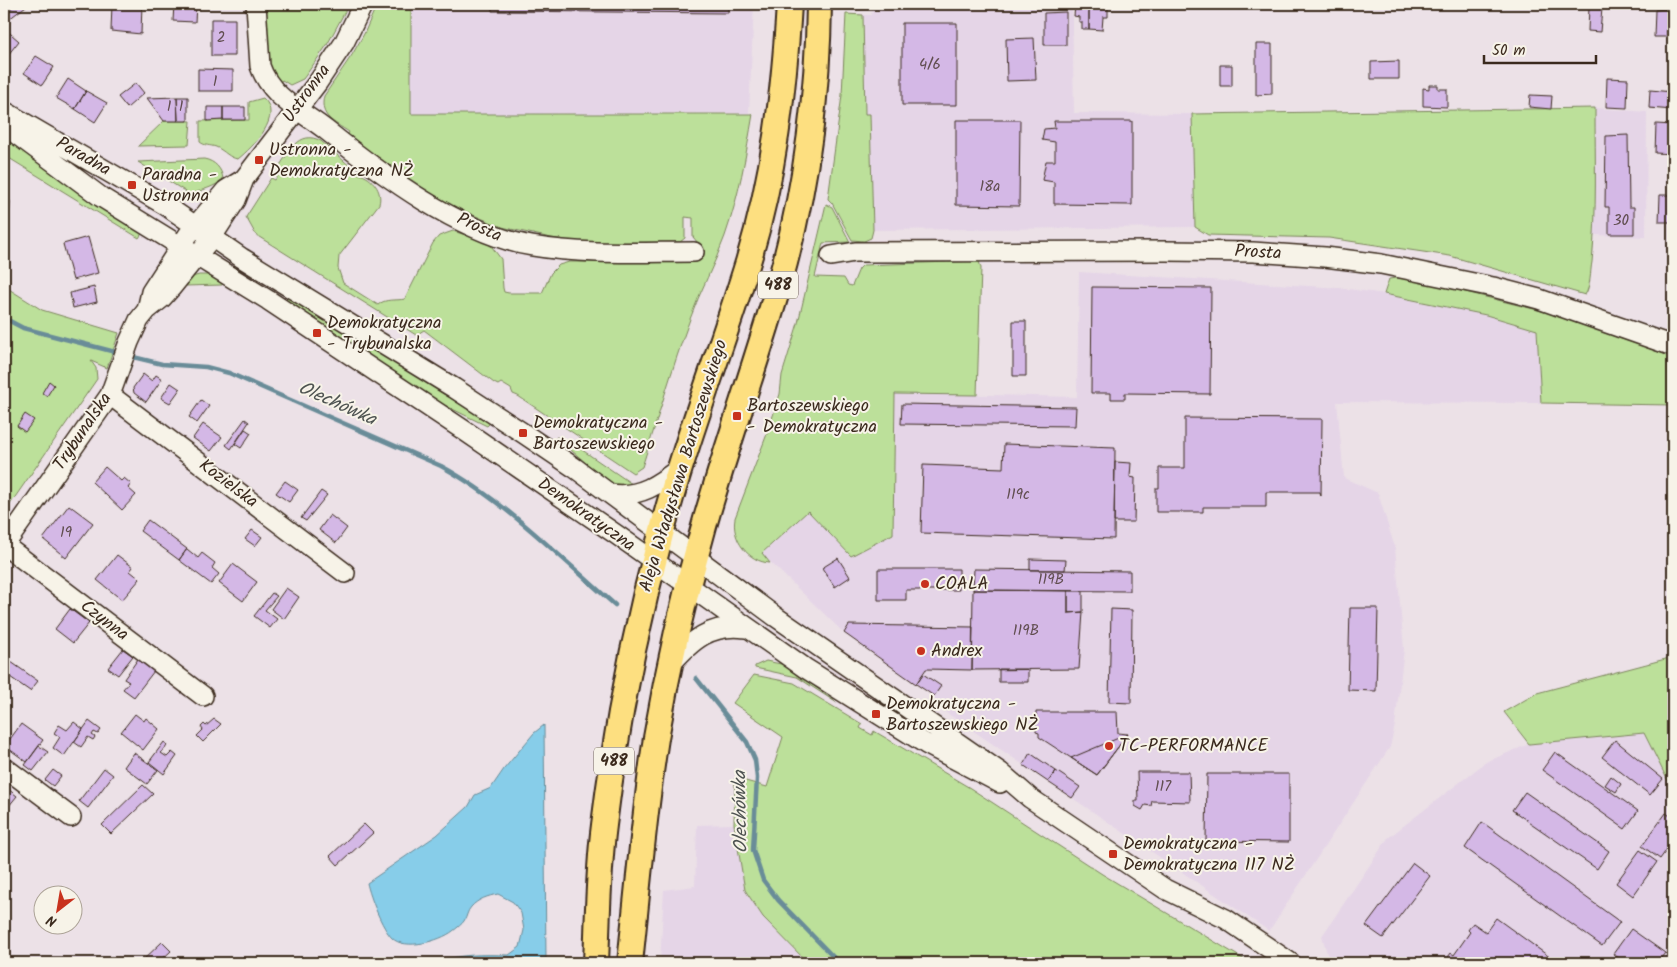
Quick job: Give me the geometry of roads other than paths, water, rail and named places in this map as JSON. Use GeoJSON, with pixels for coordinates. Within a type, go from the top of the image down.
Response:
{"type":"FeatureCollection","features":[{"type":"Feature","properties":{"kind":"main road","name":"Aleja Władysława Bartoszewskiego"},"geometry":{"type":"LineString","coordinates":[[596,963],[604,827],[617,736],[632,657],[661,533],[748,260],[767,186],[782,97],[789,4]]}},
{"type":"Feature","properties":{"kind":"main road","name":"Aleja Władysława Bartoszewskiego"},"geometry":{"type":"LineString","coordinates":[[630,963],[652,768],[670,665],[695,558],[720,470],[780,279],[793,226],[811,130],[817,63],[819,4]]}},
{"type":"Feature","properties":{"kind":"street","name":"Prosta"},"geometry":{"type":"LineString","coordinates":[[256,4],[258,58],[262,75],[273,91],[373,168],[444,212],[488,234],[530,246],[557,250],[694,252]]}},
{"type":"Feature","properties":{"kind":"street","name":"Ustronna"},"geometry":{"type":"LineString","coordinates":[[212,237],[236,200],[244,179],[318,82],[344,43],[363,4]]}},
{"type":"Feature","properties":{"kind":"street","name":"Paradna"},"geometry":{"type":"LineString","coordinates":[[4,111],[146,194],[212,237]]}},
{"type":"Feature","properties":{"kind":"street","name":"Paradna"},"geometry":{"type":"LineString","coordinates":[[4,125],[101,197],[197,256]]}},
{"type":"Feature","properties":{"kind":"street","name":"Ustronna"},"geometry":{"type":"LineString","coordinates":[[195,226],[226,190],[244,179]]}},
{"type":"Feature","properties":{"kind":"street","name":"Trybunalska"},"geometry":{"type":"LineString","coordinates":[[147,310],[151,292],[180,245],[195,226]]}},
{"type":"Feature","properties":{"kind":"street","name":"Demokratyczna"},"geometry":{"type":"LineString","coordinates":[[212,237],[242,258],[454,388],[574,468],[776,617],[1000,772],[1030,798],[1165,889],[1226,919],[1291,963]]}},
{"type":"Feature","properties":{"kind":"street","name":"Trybunalska"},"geometry":{"type":"LineString","coordinates":[[4,546],[110,396],[139,320],[147,310],[162,298],[212,237]]}},
{"type":"Feature","properties":{"kind":"street","name":"Prosta"},"geometry":{"type":"LineString","coordinates":[[831,256],[862,252],[1166,251],[1253,252],[1325,257],[1381,264],[1493,287],[1539,300],[1673,346]]}},
{"type":"Feature","properties":{"kind":"street","name":"Demokratyczna"},"geometry":{"type":"LineString","coordinates":[[197,256],[268,300],[464,431],[654,561],[805,668],[926,744],[987,778],[1030,798]]}},
{"type":"Feature","properties":{"kind":"street","name":"Kozielska"},"geometry":{"type":"LineString","coordinates":[[110,396],[345,573]]}},
{"type":"Feature","properties":{"kind":"street"},"geometry":{"type":"LineString","coordinates":[[611,494],[628,495],[647,490],[681,466]]}},
{"type":"Feature","properties":{"kind":"street","name":"Czynna"},"geometry":{"type":"LineString","coordinates":[[4,546],[203,696]]}},
{"type":"Feature","properties":{"kind":"street"},"geometry":{"type":"LineString","coordinates":[[670,665],[689,645],[710,631],[728,627],[746,628]]}},
{"type":"Feature","properties":{"kind":"street"},"geometry":{"type":"LineString","coordinates":[[4,767],[71,817]]}},
{"type":"Feature","properties":{"kind":"water"},"geometry":{"type":"Polygon","coordinates":[[[544,725],[546,963],[433,963],[471,955],[509,955],[520,947],[524,930],[521,913],[513,902],[498,894],[474,904],[463,922],[447,935],[422,943],[405,944],[392,938],[384,927],[367,883],[437,835],[468,807],[475,795],[491,788],[534,733],[544,725]]]}},
{"type":"Feature","properties":{"kind":"waterway","name":"Olechówka"},"geometry":{"type":"LineString","coordinates":[[4,318],[23,328],[119,353]]}},
{"type":"Feature","properties":{"kind":"waterway","name":"Olechówka"},"geometry":{"type":"LineString","coordinates":[[129,356],[162,364],[206,367],[229,373],[441,466],[487,495],[510,513],[615,605]]}},
{"type":"Feature","properties":{"kind":"waterway","name":"Olechówka"},"geometry":{"type":"LineString","coordinates":[[696,678],[747,742],[755,760],[757,778],[753,850],[763,880],[778,900],[839,963]]}},
{"type":"Feature","properties":{"kind":"place","name":"Ustronna - Demokratyczna NŻ"},"geometry":{"type":"Point","coordinates":[259,160]}},
{"type":"Feature","properties":{"kind":"place","name":"Paradna - Ustronna"},"geometry":{"type":"Point","coordinates":[132,185]}},
{"type":"Feature","properties":{"kind":"place","name":"Demokratyczna - Trybunalska"},"geometry":{"type":"Point","coordinates":[317,333]}},
{"type":"Feature","properties":{"kind":"place","name":"Bartoszewskiego - Demokratyczna"},"geometry":{"type":"Point","coordinates":[737,416]}},
{"type":"Feature","properties":{"kind":"place","name":"Demokratyczna - Bartoszewskiego"},"geometry":{"type":"Point","coordinates":[523,433]}},
{"type":"Feature","properties":{"kind":"place","name":"COALA"},"geometry":{"type":"Point","coordinates":[925,584]}},
{"type":"Feature","properties":{"kind":"place","name":"Andrex"},"geometry":{"type":"Point","coordinates":[921,651]}},
{"type":"Feature","properties":{"kind":"place","name":"Demokratyczna - Bartoszewskiego NŻ"},"geometry":{"type":"Point","coordinates":[876,714]}},
{"type":"Feature","properties":{"kind":"place","name":"TC-PERFORMANCE"},"geometry":{"type":"Point","coordinates":[1109,746]}},
{"type":"Feature","properties":{"kind":"place","name":"Demokratyczna - Demokratyczna 117 NŻ"},"geometry":{"type":"Point","coordinates":[1113,854]}}]}
